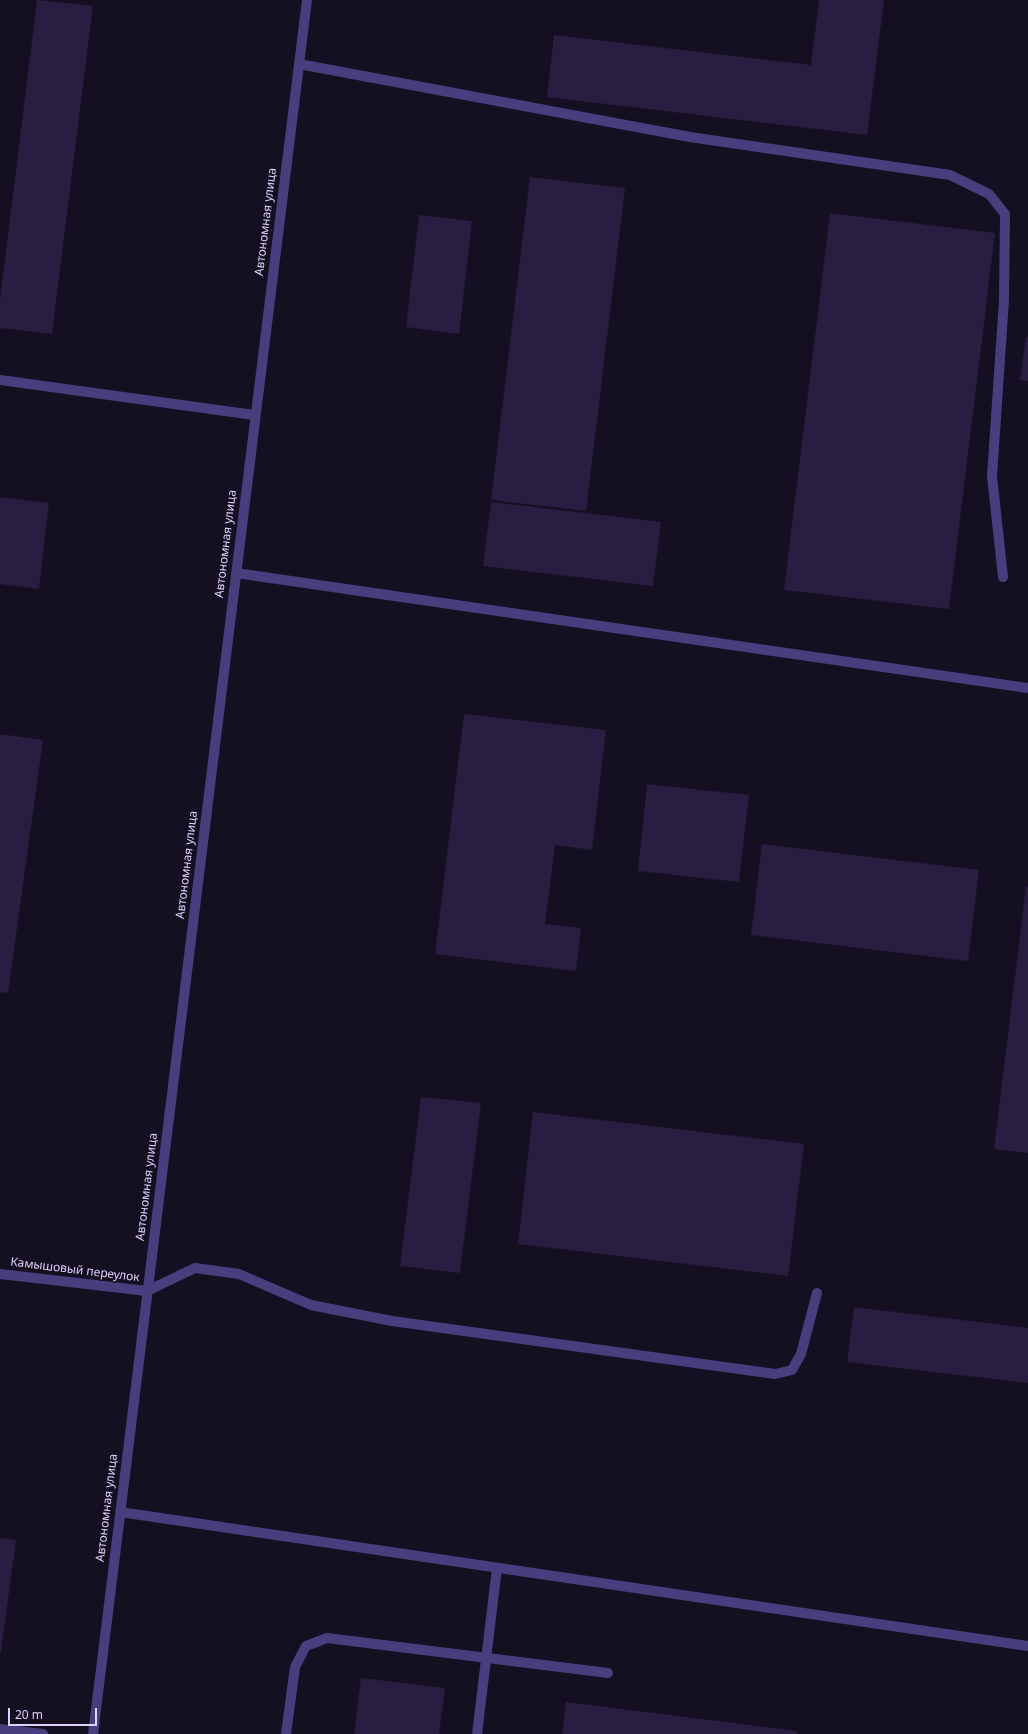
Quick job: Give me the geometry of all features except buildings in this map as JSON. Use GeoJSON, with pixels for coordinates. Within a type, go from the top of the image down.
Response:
{"type":"FeatureCollection","features":[{"type":"Feature","properties":{"kind":"street","name":"Автономная улица"},"geometry":{"type":"LineString","coordinates":[[93,1734],[236,573],[254,415],[307,0]]}},
{"type":"Feature","properties":{"kind":"street"},"geometry":{"type":"LineString","coordinates":[[299,64],[690,137],[950,175],[989,194],[1005,214],[1004,300],[992,476],[1003,577]]}},
{"type":"Feature","properties":{"kind":"street"},"geometry":{"type":"LineString","coordinates":[[0,380],[254,415]]}},
{"type":"Feature","properties":{"kind":"street"},"geometry":{"type":"LineString","coordinates":[[236,573],[1028,688]]}},
{"type":"Feature","properties":{"kind":"street"},"geometry":{"type":"LineString","coordinates":[[147,1292],[194,1268],[239,1274],[311,1305],[392,1322],[775,1374],[792,1370],[801,1354],[817,1293]]}},
{"type":"Feature","properties":{"kind":"street","name":"Камышовый переулок"},"geometry":{"type":"LineString","coordinates":[[0,1274],[147,1292]]}},
{"type":"Feature","properties":{"kind":"street"},"geometry":{"type":"LineString","coordinates":[[120,1512],[1028,1646]]}},
{"type":"Feature","properties":{"kind":"street"},"geometry":{"type":"LineString","coordinates":[[477,1734],[498,1568]]}},
{"type":"Feature","properties":{"kind":"street"},"geometry":{"type":"LineString","coordinates":[[286,1734],[295,1667],[306,1646],[327,1638],[608,1673]]}},
{"type":"Feature","properties":{"kind":"street"},"geometry":{"type":"LineString","coordinates":[[0,1729],[43,1734]]}}]}
